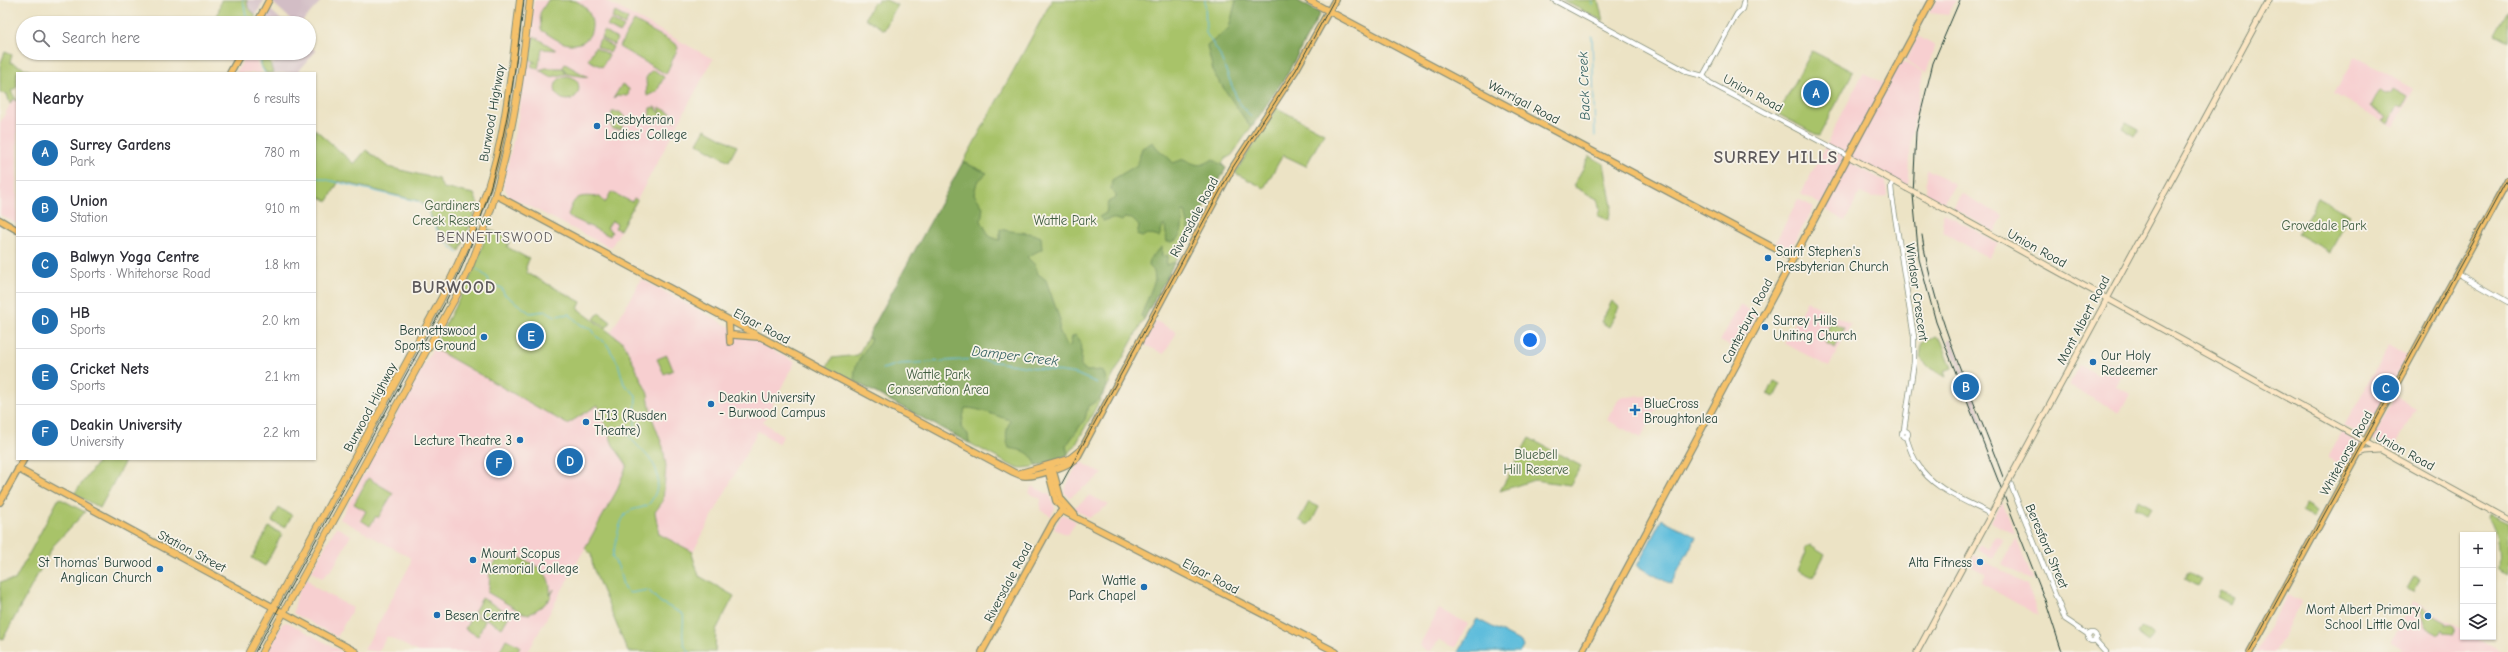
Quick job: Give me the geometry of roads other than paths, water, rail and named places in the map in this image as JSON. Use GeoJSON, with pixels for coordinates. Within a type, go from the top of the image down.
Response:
{"type":"FeatureCollection","features":[{"type":"Feature","properties":{"kind":"highway","name":"Burwood Highway"},"geometry":{"type":"LineString","coordinates":[[250,652],[453,276],[486,192],[504,123],[522,0]]}},
{"type":"Feature","properties":{"kind":"highway","name":"Burwood Highway"},"geometry":{"type":"LineString","coordinates":[[262,652],[464,280],[494,204],[511,136],[530,0]]}},
{"type":"Feature","properties":{"kind":"highway"},"geometry":{"type":"LineString","coordinates":[[486,192],[496,196]]}},
{"type":"Feature","properties":{"kind":"highway"},"geometry":{"type":"LineString","coordinates":[[417,344],[427,349]]}},
{"type":"Feature","properties":{"kind":"highway"},"geometry":{"type":"LineString","coordinates":[[310,542],[321,544]]}},
{"type":"Feature","properties":{"kind":"main road"},"geometry":{"type":"LineString","coordinates":[[260,16],[269,0]]}},
{"type":"Feature","properties":{"kind":"main road","name":"Warrigal Road"},"geometry":{"type":"LineString","coordinates":[[1308,0],[1793,258]]}},
{"type":"Feature","properties":{"kind":"main road","name":"Riversdale Road"},"geometry":{"type":"LineString","coordinates":[[1049,468],[1061,466],[1075,460],[1233,167],[1296,70],[1335,0]]}},
{"type":"Feature","properties":{"kind":"main road","name":"Canterbury Road"},"geometry":{"type":"LineString","coordinates":[[1582,652],[1932,0]]}},
{"type":"Feature","properties":{"kind":"main road","name":"Mont Albert Road"},"geometry":{"type":"LineString","coordinates":[[1917,652],[2269,0]]}},
{"type":"Feature","properties":{"kind":"main road"},"geometry":{"type":"LineString","coordinates":[[231,72],[237,60]]}},
{"type":"Feature","properties":{"kind":"main road","name":"Union Road"},"geometry":{"type":"LineString","coordinates":[[1848,156],[2508,520]]}},
{"type":"Feature","properties":{"kind":"main road","name":"Whitehorse Road"},"geometry":{"type":"LineString","coordinates":[[2250,652],[2508,180]]}},
{"type":"Feature","properties":{"kind":"main road","name":"Elgar Road"},"geometry":{"type":"LineString","coordinates":[[496,196],[760,338],[1018,474]]}},
{"type":"Feature","properties":{"kind":"main road"},"geometry":{"type":"LineString","coordinates":[[494,204],[508,202]]}},
{"type":"Feature","properties":{"kind":"main road"},"geometry":{"type":"LineString","coordinates":[[0,220],[16,229]]}},
{"type":"Feature","properties":{"kind":"main road"},"geometry":{"type":"LineString","coordinates":[[729,321],[730,342]]}},
{"type":"Feature","properties":{"kind":"main road"},"geometry":{"type":"LineString","coordinates":[[733,335],[760,338]]}},
{"type":"Feature","properties":{"kind":"main road"},"geometry":{"type":"LineString","coordinates":[[1018,474],[1026,476],[1038,473],[1069,459],[1081,450]]}},
{"type":"Feature","properties":{"kind":"main road"},"geometry":{"type":"LineString","coordinates":[[2358,454],[2366,451],[2380,450]]}},
{"type":"Feature","properties":{"kind":"main road"},"geometry":{"type":"LineString","coordinates":[[0,502],[23,460]]}},
{"type":"Feature","properties":{"kind":"main road"},"geometry":{"type":"LineString","coordinates":[[1054,476],[1061,466]]}},
{"type":"Feature","properties":{"kind":"main road"},"geometry":{"type":"LineString","coordinates":[[1018,474],[1049,468]]}},
{"type":"Feature","properties":{"kind":"main road"},"geometry":{"type":"LineString","coordinates":[[1049,468],[1054,476],[1063,507]]}},
{"type":"Feature","properties":{"kind":"main road"},"geometry":{"type":"LineString","coordinates":[[1049,468],[1052,486],[1063,507]]}},
{"type":"Feature","properties":{"kind":"main road","name":"Station Street"},"geometry":{"type":"LineString","coordinates":[[18,470],[356,652]]}},
{"type":"Feature","properties":{"kind":"main road"},"geometry":{"type":"LineString","coordinates":[[1038,473],[1052,486]]}},
{"type":"Feature","properties":{"kind":"main road","name":"Elgar Road"},"geometry":{"type":"LineString","coordinates":[[1063,507],[1077,517],[1266,618],[1336,652]]}},
{"type":"Feature","properties":{"kind":"main road","name":"Riversdale Road"},"geometry":{"type":"LineString","coordinates":[[982,652],[1053,522],[1063,507]]}},
{"type":"Feature","properties":{"kind":"street","name":"Union Road"},"geometry":{"type":"LineString","coordinates":[[1554,0],[1688,72],[1702,76],[1710,83],[1848,156]]}},
{"type":"Feature","properties":{"kind":"street"},"geometry":{"type":"LineString","coordinates":[[1702,76],[1736,14],[1742,10],[1744,0]]}},
{"type":"Feature","properties":{"kind":"street","name":"Windsor Crescent"},"geometry":{"type":"LineString","coordinates":[[1894,181],[1891,186],[1892,197],[1914,337],[1914,362],[1904,430],[1908,434],[1906,437],[1916,463],[1930,479],[1991,514]]}},
{"type":"Feature","properties":{"kind":"street"},"geometry":{"type":"LineString","coordinates":[[2457,273],[2508,302]]}},
{"type":"Feature","properties":{"kind":"street","name":"Beresford Street"},"geometry":{"type":"LineString","coordinates":[[2009,480],[2065,619],[2090,634],[2095,635],[2095,640],[2106,652]]}},
{"type":"Feature","properties":{"kind":"water"},"geometry":{"type":"Polygon","coordinates":[[[1662,519],[1696,537],[1671,584],[1637,566],[1662,519]]]}},
{"type":"Feature","properties":{"kind":"water"},"geometry":{"type":"Polygon","coordinates":[[[1477,619],[1521,642],[1523,647],[1520,652],[1458,652],[1477,619]]]}},
{"type":"Feature","properties":{"kind":"waterway"},"geometry":{"type":"LineString","coordinates":[[243,0],[247,16]]}},
{"type":"Feature","properties":{"kind":"waterway"},"geometry":{"type":"LineString","coordinates":[[1205,0],[1206,33],[1219,53],[1238,101],[1251,117]]}},
{"type":"Feature","properties":{"kind":"waterway","name":"Back Creek"},"geometry":{"type":"LineString","coordinates":[[1592,36],[1595,136]]}},
{"type":"Feature","properties":{"kind":"waterway"},"geometry":{"type":"LineString","coordinates":[[261,60],[261,66],[264,72]]}},
{"type":"Feature","properties":{"kind":"waterway"},"geometry":{"type":"LineString","coordinates":[[316,177],[420,202],[428,212],[441,238],[458,253]]}},
{"type":"Feature","properties":{"kind":"waterway"},"geometry":{"type":"LineString","coordinates":[[477,269],[488,278],[490,284],[502,288],[504,294],[530,313],[546,311],[555,316],[569,314],[581,325],[591,328],[597,337],[606,343],[618,363],[624,384],[636,395],[635,425],[629,436],[654,465],[657,471],[657,487],[649,504],[627,512],[622,519],[612,557],[618,566],[624,589],[630,593],[648,590],[660,602],[683,614],[683,639],[686,649],[690,652]]}},
{"type":"Feature","properties":{"kind":"waterway","name":"Damper Creek"},"geometry":{"type":"LineString","coordinates":[[882,369],[900,364],[976,359],[1076,374],[1097,383]]}},
{"type":"Feature","properties":{"kind":"tram line"},"geometry":{"type":"LineString","coordinates":[[255,652],[445,303],[463,266],[477,229],[499,155],[507,118],[524,0]]}},
{"type":"Feature","properties":{"kind":"tram line"},"geometry":{"type":"LineString","coordinates":[[1061,485],[1233,167],[1296,70],[1334,0]]}},
{"type":"Feature","properties":{"kind":"tram line"},"geometry":{"type":"LineString","coordinates":[[2249,652],[2508,178]]}},
{"type":"Feature","properties":{"kind":"railway"},"geometry":{"type":"LineString","coordinates":[[1960,0],[1933,63],[1916,132],[1913,195],[1919,259],[1936,322],[2045,600],[2062,652]]}},
{"type":"Feature","properties":{"kind":"railway"},"geometry":{"type":"LineString","coordinates":[[1922,235],[1928,266],[1945,328],[2003,477]]}},
{"type":"Feature","properties":{"kind":"place","name":"Surrey Gardens"},"geometry":{"type":"Point","coordinates":[1816,93]}},
{"type":"Feature","properties":{"kind":"place","name":"Presbyterian Ladies' College"},"geometry":{"type":"Point","coordinates":[597,126]}},
{"type":"Feature","properties":{"kind":"place","name":"Saint Stephen's Presbyterian Church"},"geometry":{"type":"Point","coordinates":[1768,258]}},
{"type":"Feature","properties":{"kind":"place","name":"Surrey Hills Uniting Church"},"geometry":{"type":"Point","coordinates":[1765,327]}},
{"type":"Feature","properties":{"kind":"place","name":"Cricket Nets"},"geometry":{"type":"Point","coordinates":[531,336]}},
{"type":"Feature","properties":{"kind":"place","name":"Bennettswood Sports Ground"},"geometry":{"type":"Point","coordinates":[484,337]}},
{"type":"Feature","properties":{"kind":"place","name":"Our Holy Redeemer"},"geometry":{"type":"Point","coordinates":[2093,362]}},
{"type":"Feature","properties":{"kind":"place","name":"Union"},"geometry":{"type":"Point","coordinates":[1966,387]}},
{"type":"Feature","properties":{"kind":"place","name":"Balwyn Yoga Centre"},"geometry":{"type":"Point","coordinates":[2386,388]}},
{"type":"Feature","properties":{"kind":"place","name":"Deakin University - Burwood Campus"},"geometry":{"type":"Point","coordinates":[711,404]}},
{"type":"Feature","properties":{"kind":"place","name":"BlueCross Broughtonlea"},"geometry":{"type":"Point","coordinates":[1635,410]}},
{"type":"Feature","properties":{"kind":"place","name":"LT13 (Rusden Theatre)"},"geometry":{"type":"Point","coordinates":[586,422]}},
{"type":"Feature","properties":{"kind":"place","name":"Lecture Theatre 3"},"geometry":{"type":"Point","coordinates":[520,440]}},
{"type":"Feature","properties":{"kind":"place","name":"HB"},"geometry":{"type":"Point","coordinates":[570,461]}},
{"type":"Feature","properties":{"kind":"place","name":"Deakin University"},"geometry":{"type":"Point","coordinates":[499,463]}},
{"type":"Feature","properties":{"kind":"place","name":"Mount Scopus Memorial College"},"geometry":{"type":"Point","coordinates":[473,560]}},
{"type":"Feature","properties":{"kind":"place","name":"Alta Fitness"},"geometry":{"type":"Point","coordinates":[1980,562]}},
{"type":"Feature","properties":{"kind":"place","name":"St Thomas' Burwood Anglican Church"},"geometry":{"type":"Point","coordinates":[160,569]}},
{"type":"Feature","properties":{"kind":"place","name":"Wattle Park Chapel"},"geometry":{"type":"Point","coordinates":[1144,587]}},
{"type":"Feature","properties":{"kind":"place","name":"Besen Centre"},"geometry":{"type":"Point","coordinates":[437,615]}},
{"type":"Feature","properties":{"kind":"place","name":"Mont Albert Primary School Little Oval"},"geometry":{"type":"Point","coordinates":[2428,616]}},
{"type":"Feature","properties":{"kind":"district","name":"SURREY HILLS"},"geometry":{"type":"Point","coordinates":[1776,157]}},
{"type":"Feature","properties":{"kind":"district","name":"BENNETTSWOOD"},"geometry":{"type":"Point","coordinates":[495,237]}},
{"type":"Feature","properties":{"kind":"district","name":"BURWOOD"},"geometry":{"type":"Point","coordinates":[454,287]}},
{"type":"Feature","properties":{"kind":"park label","name":"Gardiners Creek Reserve"},"geometry":{"type":"Point","coordinates":[452,212]}},
{"type":"Feature","properties":{"kind":"park label","name":"Wattle Park"},"geometry":{"type":"Point","coordinates":[1065,220]}},
{"type":"Feature","properties":{"kind":"park label","name":"Grovedale Park"},"geometry":{"type":"Point","coordinates":[2324,225]}},
{"type":"Feature","properties":{"kind":"park label","name":"Wattle Park Conservation Area"},"geometry":{"type":"Point","coordinates":[938,382]}},
{"type":"Feature","properties":{"kind":"park label","name":"Bluebell Hill Reserve"},"geometry":{"type":"Point","coordinates":[1536,462]}}]}
